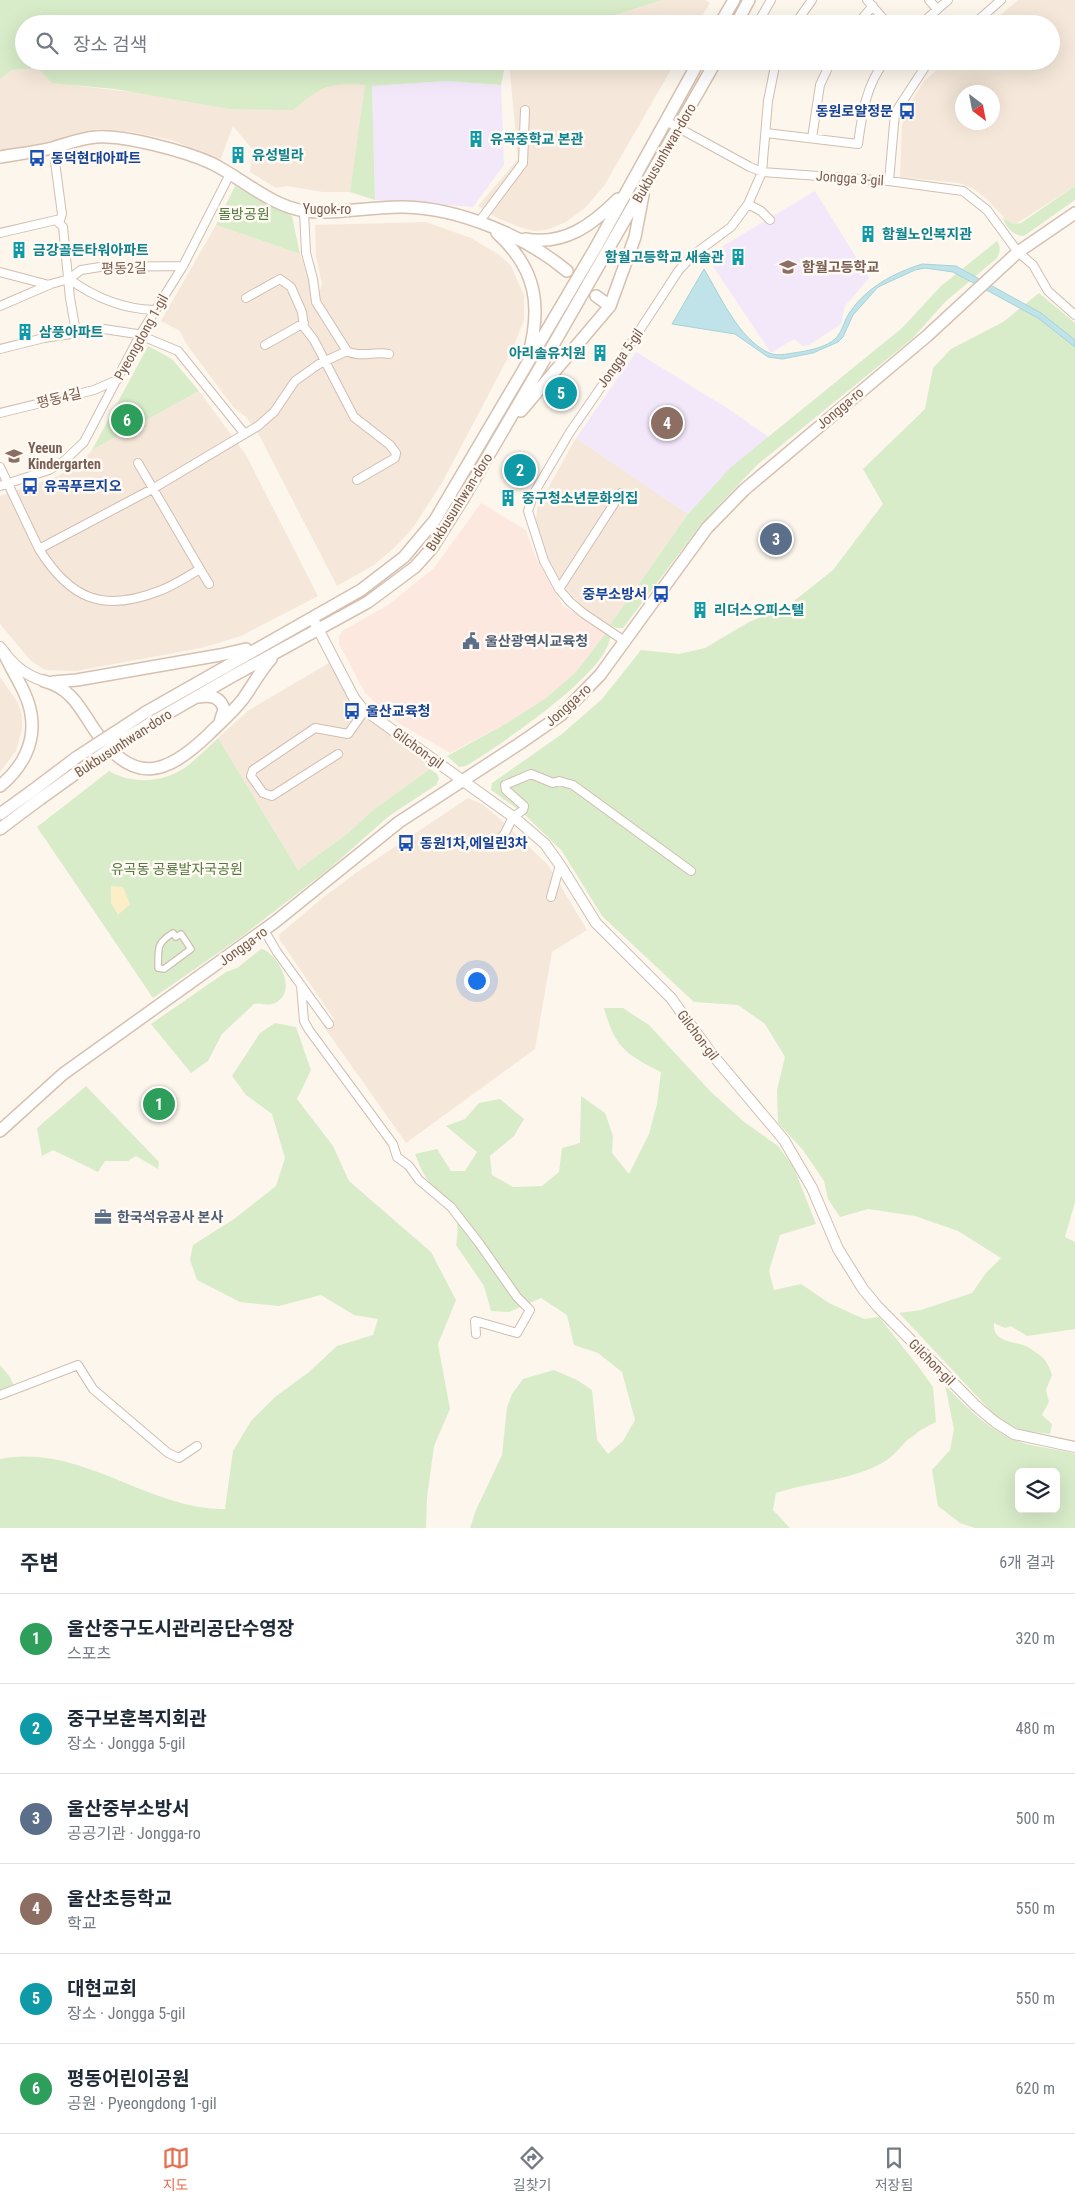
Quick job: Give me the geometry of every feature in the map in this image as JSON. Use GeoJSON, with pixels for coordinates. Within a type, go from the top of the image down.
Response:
{"type":"FeatureCollection","features":[{"type":"Feature","properties":{"kind":"main road"},"geometry":{"type":"LineString","coordinates":[[725,15],[734,0]]}},
{"type":"Feature","properties":{"kind":"main road"},"geometry":{"type":"LineString","coordinates":[[741,15],[749,0]]}},
{"type":"Feature","properties":{"kind":"main road","name":"Bukbusunhwan-doro"},"geometry":{"type":"LineString","coordinates":[[0,829],[90,748],[146,712],[361,590],[386,572],[421,538],[454,490],[524,371],[694,70]]}},
{"type":"Feature","properties":{"kind":"main road","name":"Bukbusunhwan-doro"},"geometry":{"type":"LineString","coordinates":[[0,814],[36,795],[192,699],[368,602],[415,567],[432,548],[499,437],[644,189],[711,70]]}},
{"type":"Feature","properties":{"kind":"main road","name":"Yugok-ro"},"geometry":{"type":"LineString","coordinates":[[0,157],[98,137],[123,140],[192,155],[275,200],[304,211],[404,207],[442,212],[479,222],[536,248],[567,271]]}},
{"type":"Feature","properties":{"kind":"main road"},"geometry":{"type":"LineString","coordinates":[[499,437],[610,306],[616,294],[638,226],[644,189]]}},
{"type":"Feature","properties":{"kind":"main road"},"geometry":{"type":"LineString","coordinates":[[511,236],[536,241],[564,238],[596,219],[627,191]]}},
{"type":"Feature","properties":{"kind":"main road","name":"Jongga-ro"},"geometry":{"type":"LineString","coordinates":[[0,1131],[78,1062],[264,930],[398,822],[462,782],[561,715],[600,675],[708,528],[738,496],[926,336],[1018,252],[1075,213]]}},
{"type":"Feature","properties":{"kind":"main road"},"geometry":{"type":"LineString","coordinates":[[492,228],[520,258],[532,283],[536,298],[532,335],[524,371]]}},
{"type":"Feature","properties":{"kind":"main road"},"geometry":{"type":"LineString","coordinates":[[596,296],[610,306]]}},
{"type":"Feature","properties":{"kind":"main road"},"geometry":{"type":"LineString","coordinates":[[44,681],[77,680],[220,656],[266,643]]}},
{"type":"Feature","properties":{"kind":"main road"},"geometry":{"type":"LineString","coordinates":[[44,681],[66,690],[104,743],[119,758],[133,766],[158,768],[175,762],[189,753],[243,699],[264,666],[283,649]]}},
{"type":"Feature","properties":{"kind":"main road"},"geometry":{"type":"LineString","coordinates":[[0,786],[15,771],[24,758],[30,743],[32,728],[31,713],[27,701],[2,650]]}},
{"type":"Feature","properties":{"kind":"main road"},"geometry":{"type":"LineString","coordinates":[[192,699],[207,696],[221,701],[224,714],[218,725]]}},
{"type":"Feature","properties":{"kind":"street"},"geometry":{"type":"LineString","coordinates":[[762,15],[771,0]]}},
{"type":"Feature","properties":{"kind":"street"},"geometry":{"type":"LineString","coordinates":[[801,15],[812,0]]}},
{"type":"Feature","properties":{"kind":"street"},"geometry":{"type":"LineString","coordinates":[[929,0],[937,9]]}},
{"type":"Feature","properties":{"kind":"street"},"geometry":{"type":"LineString","coordinates":[[931,15],[948,0]]}},
{"type":"Feature","properties":{"kind":"street"},"geometry":{"type":"LineString","coordinates":[[984,15],[1001,0]]}},
{"type":"Feature","properties":{"kind":"street"},"geometry":{"type":"LineString","coordinates":[[863,15],[870,3],[880,15]]}},
{"type":"Feature","properties":{"kind":"street","name":"Jongga 5-gil"},"geometry":{"type":"LineString","coordinates":[[626,642],[583,613],[559,589],[544,562],[528,511],[534,493],[570,432],[679,270],[693,255],[731,227],[748,204],[762,172],[768,101],[774,70]]}},
{"type":"Feature","properties":{"kind":"street"},"geometry":{"type":"LineString","coordinates":[[812,138],[820,85],[827,70]]}},
{"type":"Feature","properties":{"kind":"street"},"geometry":{"type":"LineString","coordinates":[[766,133],[858,144],[862,107],[878,70]]}},
{"type":"Feature","properties":{"kind":"street"},"geometry":{"type":"LineString","coordinates":[[889,181],[895,113],[921,70]]}},
{"type":"Feature","properties":{"kind":"street"},"geometry":{"type":"LineString","coordinates":[[479,222],[523,163],[526,110]]}},
{"type":"Feature","properties":{"kind":"street","name":"Jongga 3-gil"},"geometry":{"type":"LineString","coordinates":[[666,121],[762,172],[889,181],[963,191],[987,210],[1018,252],[1032,265],[1048,291],[1075,315]]}},
{"type":"Feature","properties":{"kind":"street"},"geometry":{"type":"LineString","coordinates":[[53,147],[62,214],[59,223]]}},
{"type":"Feature","properties":{"kind":"street","name":"Pyeongdong 1-gil"},"geometry":{"type":"LineString","coordinates":[[3,485],[48,470],[74,454],[84,442],[140,335],[182,266],[230,174]]}},
{"type":"Feature","properties":{"kind":"street"},"geometry":{"type":"LineString","coordinates":[[748,204],[761,211],[770,220]]}},
{"type":"Feature","properties":{"kind":"street"},"geometry":{"type":"LineString","coordinates":[[304,211],[306,253],[314,279],[316,302],[347,351],[352,354],[389,354]]}},
{"type":"Feature","properties":{"kind":"street"},"geometry":{"type":"LineString","coordinates":[[0,234],[56,220],[63,227],[76,332]]}},
{"type":"Feature","properties":{"kind":"street","name":"평동2길"},"geometry":{"type":"LineString","coordinates":[[0,306],[49,285],[69,279],[81,270],[100,267],[182,266]]}},
{"type":"Feature","properties":{"kind":"street"},"geometry":{"type":"LineString","coordinates":[[0,272],[49,285]]}},
{"type":"Feature","properties":{"kind":"street","name":"평동2길"},"geometry":{"type":"LineString","coordinates":[[69,279],[87,292],[108,301],[138,309],[154,310]]}},
{"type":"Feature","properties":{"kind":"street"},"geometry":{"type":"LineString","coordinates":[[246,298],[280,279],[291,287],[302,312],[304,323],[354,417],[390,445],[396,453],[395,458],[357,480]]}},
{"type":"Feature","properties":{"kind":"street"},"geometry":{"type":"LineString","coordinates":[[265,345],[304,323]]}},
{"type":"Feature","properties":{"kind":"street"},"geometry":{"type":"LineString","coordinates":[[0,349],[76,332],[104,329],[140,335],[178,351],[244,433]]}},
{"type":"Feature","properties":{"kind":"street"},"geometry":{"type":"LineString","coordinates":[[39,549],[154,488],[268,418],[295,381],[324,362],[347,351]]}},
{"type":"Feature","properties":{"kind":"street","name":"평동4길"},"geometry":{"type":"LineString","coordinates":[[0,413],[94,390],[117,380]]}},
{"type":"Feature","properties":{"kind":"street"},"geometry":{"type":"LineString","coordinates":[[138,463],[209,584]]}},
{"type":"Feature","properties":{"kind":"street"},"geometry":{"type":"LineString","coordinates":[[0,467],[3,485],[39,549],[72,588],[89,598],[108,601],[142,597],[161,591],[200,569]]}},
{"type":"Feature","properties":{"kind":"street"},"geometry":{"type":"LineString","coordinates":[[559,589],[621,493]]}},
{"type":"Feature","properties":{"kind":"street","name":"Gilchon-gil"},"geometry":{"type":"LineString","coordinates":[[312,618],[354,698],[365,710],[421,748],[462,782],[513,817],[545,844],[596,923],[671,998],[711,1053],[784,1140],[812,1188],[838,1249],[863,1288],[878,1307],[975,1405],[995,1422],[1014,1434],[1075,1447]]}},
{"type":"Feature","properties":{"kind":"street"},"geometry":{"type":"LineString","coordinates":[[2,650],[24,673],[44,681]]}},
{"type":"Feature","properties":{"kind":"street"},"geometry":{"type":"LineString","coordinates":[[338,754],[272,796],[263,793],[251,776],[253,770],[315,728],[348,734],[365,710]]}},
{"type":"Feature","properties":{"kind":"street"},"geometry":{"type":"LineString","coordinates":[[332,737],[340,732]]}},
{"type":"Feature","properties":{"kind":"street"},"geometry":{"type":"LineString","coordinates":[[498,842],[513,817],[523,810],[524,806],[506,790],[505,785],[531,774],[553,783],[559,781],[572,784],[692,870]]}},
{"type":"Feature","properties":{"kind":"street"},"geometry":{"type":"LineString","coordinates":[[551,897],[560,865]]}},
{"type":"Feature","properties":{"kind":"street"},"geometry":{"type":"LineString","coordinates":[[264,930],[329,1024]]}},
{"type":"Feature","properties":{"kind":"street"},"geometry":{"type":"LineString","coordinates":[[173,933],[176,937],[181,934],[192,949],[164,969],[158,968],[159,944],[161,940],[173,933]]}},
{"type":"Feature","properties":{"kind":"street"},"geometry":{"type":"LineString","coordinates":[[301,985],[304,1021],[393,1144],[397,1157],[408,1166],[419,1180],[450,1206],[517,1297],[530,1310],[517,1333],[475,1322],[476,1334]]}},
{"type":"Feature","properties":{"kind":"street"},"geometry":{"type":"LineString","coordinates":[[0,1395],[78,1365],[93,1389],[168,1453],[178,1458],[198,1446]]}},
{"type":"Feature","properties":{"kind":"shaded area"},"geometry":{"type":"Polygon","coordinates":[[[662,0],[705,0],[710,3],[703,15],[616,15],[662,0]]]}},
{"type":"Feature","properties":{"kind":"shaded area"},"geometry":{"type":"Polygon","coordinates":[[[1018,0],[1075,0],[1075,186],[1016,224],[1009,223],[987,199],[972,188],[959,183],[900,177],[902,125],[911,102],[924,81],[937,70],[1060,70],[1060,15],[1000,15],[1018,0]]]}},
{"type":"Feature","properties":{"kind":"shaded area"},"geometry":{"type":"Polygon","coordinates":[[[12,70],[41,70],[46,74],[78,86],[294,110],[310,94],[340,83],[366,85],[350,192],[323,192],[287,186],[276,188],[250,172],[252,149],[233,126],[220,161],[172,140],[132,132],[98,129],[54,141],[0,151],[0,79],[12,70]]]}},
{"type":"Feature","properties":{"kind":"shaded area"},"geometry":{"type":"Polygon","coordinates":[[[510,70],[671,70],[604,186],[585,208],[566,222],[546,230],[535,231],[499,219],[478,206],[518,159],[510,70]]]}},
{"type":"Feature","properties":{"kind":"shaded area"},"geometry":{"type":"Polygon","coordinates":[[[447,81],[501,85],[504,165],[473,207],[375,200],[372,86],[447,81]]]}},
{"type":"Feature","properties":{"kind":"shaded area","name":"함월고등학교"},"geometry":{"type":"Polygon","coordinates":[[[815,191],[869,278],[845,306],[841,324],[809,345],[803,346],[794,339],[771,353],[706,256],[815,191]]]}},
{"type":"Feature","properties":{"kind":"shaded area"},"geometry":{"type":"Polygon","coordinates":[[[426,222],[471,238],[498,254],[511,266],[524,295],[524,320],[513,348],[442,483],[412,529],[374,565],[337,586],[259,435],[246,417],[234,408],[187,345],[180,331],[161,321],[216,225],[300,254],[316,302],[322,284],[316,257],[315,225],[426,222]]]}},
{"type":"Feature","properties":{"kind":"shaded area"},"geometry":{"type":"Polygon","coordinates":[[[636,352],[727,408],[770,438],[730,468],[688,514],[576,438],[636,352]]]}},
{"type":"Feature","properties":{"kind":"shaded area"},"geometry":{"type":"Polygon","coordinates":[[[199,391],[246,455],[318,596],[241,636],[201,648],[76,671],[45,670],[31,661],[0,624],[0,496],[56,477],[84,460],[92,450],[199,391]]]}},
{"type":"Feature","properties":{"kind":"shaded area"},"geometry":{"type":"Polygon","coordinates":[[[576,438],[688,514],[610,625],[581,606],[559,580],[549,560],[536,520],[537,508],[576,438]]]}},
{"type":"Feature","properties":{"kind":"shaded area"},"geometry":{"type":"Polygon","coordinates":[[[481,503],[526,530],[535,556],[563,606],[601,627],[606,633],[575,673],[546,698],[507,723],[450,753],[397,722],[365,693],[339,644],[339,637],[342,631],[388,605],[434,568],[481,503]]]}},
{"type":"Feature","properties":{"kind":"shaded area"},"geometry":{"type":"Polygon","coordinates":[[[334,660],[354,698],[430,759],[430,769],[373,810],[348,833],[298,870],[218,738],[249,710],[334,660]]]}},
{"type":"Feature","properties":{"kind":"shaded area"},"geometry":{"type":"Polygon","coordinates":[[[0,677],[18,703],[22,716],[22,729],[16,751],[0,772],[0,677]]]}},
{"type":"Feature","properties":{"kind":"shaded area"},"geometry":{"type":"Polygon","coordinates":[[[468,798],[482,804],[500,819],[548,865],[587,930],[552,952],[535,1049],[406,1143],[324,1027],[334,1019],[280,940],[279,935],[357,872],[468,798]]]}},
{"type":"Feature","properties":{"kind":"green space"},"geometry":{"type":"Polygon","coordinates":[[[0,0],[662,0],[616,15],[15,15],[15,70],[0,79],[0,0]]]}},
{"type":"Feature","properties":{"kind":"green space"},"geometry":{"type":"Polygon","coordinates":[[[40,70],[504,70],[501,85],[447,81],[372,86],[375,200],[350,192],[365,85],[343,84],[326,88],[318,91],[294,110],[230,109],[115,89],[52,83],[40,70]]]}},
{"type":"Feature","properties":{"kind":"green space","name":"돌방공원"},"geometry":{"type":"Polygon","coordinates":[[[235,186],[292,216],[300,254],[216,225],[235,186]]]}},
{"type":"Feature","properties":{"kind":"green space"},"geometry":{"type":"Polygon","coordinates":[[[1075,186],[1075,200],[1024,236],[1013,233],[1006,224],[1003,217],[1011,223],[1021,223],[1075,186]]]}},
{"type":"Feature","properties":{"kind":"green space"},"geometry":{"type":"Polygon","coordinates":[[[997,241],[1000,250],[997,258],[945,302],[913,338],[757,465],[702,523],[623,628],[610,625],[688,514],[730,468],[902,328],[941,286],[997,241]]]}},
{"type":"Feature","properties":{"kind":"green space"},"geometry":{"type":"Polygon","coordinates":[[[1039,293],[1075,323],[1075,1202],[1065,1237],[1075,1242],[1075,1329],[1027,1336],[1011,1326],[1005,1328],[994,1323],[994,1329],[996,1334],[1004,1340],[1026,1346],[1041,1356],[1047,1363],[1052,1375],[1046,1390],[1049,1402],[1042,1415],[1052,1424],[1050,1434],[1026,1431],[1003,1424],[899,1313],[921,1310],[972,1293],[986,1273],[1001,1258],[958,1231],[915,1216],[868,1209],[840,1217],[828,1199],[824,1181],[803,1150],[778,1123],[777,1090],[785,1057],[765,1024],[738,1005],[694,1002],[602,916],[562,851],[523,813],[491,790],[492,783],[562,734],[602,699],[641,650],[679,654],[705,648],[749,622],[789,605],[833,570],[883,504],[863,469],[925,409],[933,368],[951,349],[1003,322],[1039,293]]]}},
{"type":"Feature","properties":{"kind":"green space"},"geometry":{"type":"Polygon","coordinates":[[[148,346],[172,359],[199,391],[92,450],[148,346]]]}},
{"type":"Feature","properties":{"kind":"green space"},"geometry":{"type":"Polygon","coordinates":[[[606,633],[610,636],[605,651],[592,669],[550,707],[502,743],[466,766],[459,767],[447,756],[507,723],[546,698],[575,673],[606,633]]]}},
{"type":"Feature","properties":{"kind":"green space","name":"유곡동 공룡발자국공원"},"geometry":{"type":"Polygon","coordinates":[[[218,738],[298,870],[348,833],[373,810],[430,769],[437,774],[439,779],[436,785],[389,816],[329,869],[241,937],[153,998],[37,827],[109,771],[136,780],[165,777],[183,769],[218,738]]]}},
{"type":"Feature","properties":{"kind":"green space"},"geometry":{"type":"Polygon","coordinates":[[[261,949],[272,956],[282,971],[286,988],[283,996],[277,1002],[268,1005],[254,1004],[222,1034],[208,1061],[191,1073],[151,1024],[226,972],[237,968],[261,949]]]}},
{"type":"Feature","properties":{"kind":"green space"},"geometry":{"type":"Polygon","coordinates":[[[604,1008],[623,1008],[649,1025],[711,1092],[743,1121],[778,1146],[794,1168],[816,1224],[780,1235],[769,1271],[774,1290],[801,1284],[829,1303],[864,1319],[879,1317],[933,1387],[936,1422],[909,1438],[887,1460],[847,1477],[776,1493],[773,1510],[790,1528],[470,1528],[476,1510],[502,1455],[507,1407],[512,1394],[523,1379],[554,1370],[577,1380],[592,1390],[597,1440],[608,1454],[623,1441],[635,1420],[622,1372],[598,1353],[574,1345],[567,1315],[541,1298],[509,1312],[491,1311],[484,1286],[456,1245],[457,1221],[454,1213],[425,1176],[415,1154],[437,1149],[451,1171],[465,1171],[477,1152],[446,1126],[465,1119],[479,1103],[500,1099],[524,1119],[514,1136],[490,1156],[492,1175],[513,1187],[542,1186],[559,1172],[562,1148],[580,1143],[581,1096],[605,1113],[613,1136],[612,1153],[629,1174],[649,1134],[657,1104],[661,1072],[638,1060],[623,1048],[612,1032],[604,1008]]]}},
{"type":"Feature","properties":{"kind":"green space"},"geometry":{"type":"Polygon","coordinates":[[[275,1023],[296,1027],[311,1070],[297,1099],[333,1146],[349,1181],[431,1252],[456,1300],[438,1344],[450,1409],[434,1446],[427,1498],[426,1528],[0,1528],[0,1459],[30,1457],[59,1460],[87,1468],[168,1499],[196,1506],[225,1509],[233,1451],[251,1421],[275,1397],[309,1372],[337,1346],[373,1335],[378,1319],[354,1315],[321,1295],[279,1306],[240,1302],[197,1280],[190,1260],[193,1245],[234,1219],[276,1186],[285,1158],[272,1114],[246,1095],[232,1076],[260,1033],[275,1023]]]}},
{"type":"Feature","properties":{"kind":"green space"},"geometry":{"type":"Polygon","coordinates":[[[86,1086],[159,1162],[158,1169],[136,1156],[128,1161],[105,1161],[98,1172],[53,1150],[42,1156],[37,1128],[86,1086]]]}},
{"type":"Feature","properties":{"kind":"green space"},"geometry":{"type":"Polygon","coordinates":[[[0,1365],[10,1377],[14,1386],[0,1391],[0,1365]]]}},
{"type":"Feature","properties":{"kind":"green space"},"geometry":{"type":"Polygon","coordinates":[[[945,1385],[981,1420],[1002,1434],[1026,1444],[1075,1454],[1075,1528],[975,1528],[960,1523],[938,1506],[932,1470],[950,1450],[954,1429],[945,1385]]]}},
{"type":"Feature","properties":{"kind":"sand"},"geometry":{"type":"Polygon","coordinates":[[[111,886],[123,887],[130,904],[118,915],[111,903],[111,886]]]}},
{"type":"Feature","properties":{"kind":"water"},"geometry":{"type":"Polygon","coordinates":[[[922,264],[956,266],[1041,313],[1075,340],[1075,347],[1038,318],[953,272],[925,268],[915,270],[878,287],[853,315],[843,337],[838,342],[813,353],[782,359],[768,357],[735,334],[672,324],[704,269],[731,316],[758,346],[776,355],[809,350],[823,346],[835,339],[850,312],[864,295],[873,288],[901,272],[922,264]]]}},
{"type":"Feature","properties":{"kind":"place","name":"동원로얄정문"},"geometry":{"type":"Point","coordinates":[907,111]}},
{"type":"Feature","properties":{"kind":"place","name":"유곡중학교 본관"},"geometry":{"type":"Point","coordinates":[476,139]}},
{"type":"Feature","properties":{"kind":"place","name":"유성빌라"},"geometry":{"type":"Point","coordinates":[238,155]}},
{"type":"Feature","properties":{"kind":"place","name":"동덕현대아파트"},"geometry":{"type":"Point","coordinates":[37,158]}},
{"type":"Feature","properties":{"kind":"place","name":"함월노인복지관"},"geometry":{"type":"Point","coordinates":[868,234]}},
{"type":"Feature","properties":{"kind":"place","name":"금강골든타워아파트"},"geometry":{"type":"Point","coordinates":[19,250]}},
{"type":"Feature","properties":{"kind":"place","name":"함월고등학교 새솔관"},"geometry":{"type":"Point","coordinates":[738,257]}},
{"type":"Feature","properties":{"kind":"place","name":"함월고등학교"},"geometry":{"type":"Point","coordinates":[788,267]}},
{"type":"Feature","properties":{"kind":"place","name":"삼풍아파트"},"geometry":{"type":"Point","coordinates":[25,332]}},
{"type":"Feature","properties":{"kind":"place","name":"아리솔유치원"},"geometry":{"type":"Point","coordinates":[600,353]}},
{"type":"Feature","properties":{"kind":"place","name":"대현교회"},"geometry":{"type":"Point","coordinates":[561,393]}},
{"type":"Feature","properties":{"kind":"place","name":"평동어린이공원"},"geometry":{"type":"Point","coordinates":[127,420]}},
{"type":"Feature","properties":{"kind":"place","name":"울산초등학교"},"geometry":{"type":"Point","coordinates":[667,423]}},
{"type":"Feature","properties":{"kind":"place","name":"Yeeun Kindergarten"},"geometry":{"type":"Point","coordinates":[14,456]}},
{"type":"Feature","properties":{"kind":"place","name":"중구보훈복지회관"},"geometry":{"type":"Point","coordinates":[520,470]}},
{"type":"Feature","properties":{"kind":"place","name":"유곡푸르지오"},"geometry":{"type":"Point","coordinates":[30,486]}},
{"type":"Feature","properties":{"kind":"place","name":"중구청소년문화의집"},"geometry":{"type":"Point","coordinates":[508,498]}},
{"type":"Feature","properties":{"kind":"place","name":"울산중부소방서"},"geometry":{"type":"Point","coordinates":[776,539]}},
{"type":"Feature","properties":{"kind":"place","name":"중부소방서"},"geometry":{"type":"Point","coordinates":[661,594]}},
{"type":"Feature","properties":{"kind":"place","name":"리더스오피스텔"},"geometry":{"type":"Point","coordinates":[700,610]}},
{"type":"Feature","properties":{"kind":"place","name":"울산광역시교육청"},"geometry":{"type":"Point","coordinates":[471,641]}},
{"type":"Feature","properties":{"kind":"place","name":"울산교육청"},"geometry":{"type":"Point","coordinates":[352,711]}},
{"type":"Feature","properties":{"kind":"place","name":"동원1차,에일린3차"},"geometry":{"type":"Point","coordinates":[406,843]}},
{"type":"Feature","properties":{"kind":"place","name":"울산중구도시관리공단수영장"},"geometry":{"type":"Point","coordinates":[159,1104]}},
{"type":"Feature","properties":{"kind":"place","name":"한국석유공사 본사"},"geometry":{"type":"Point","coordinates":[103,1217]}}]}
